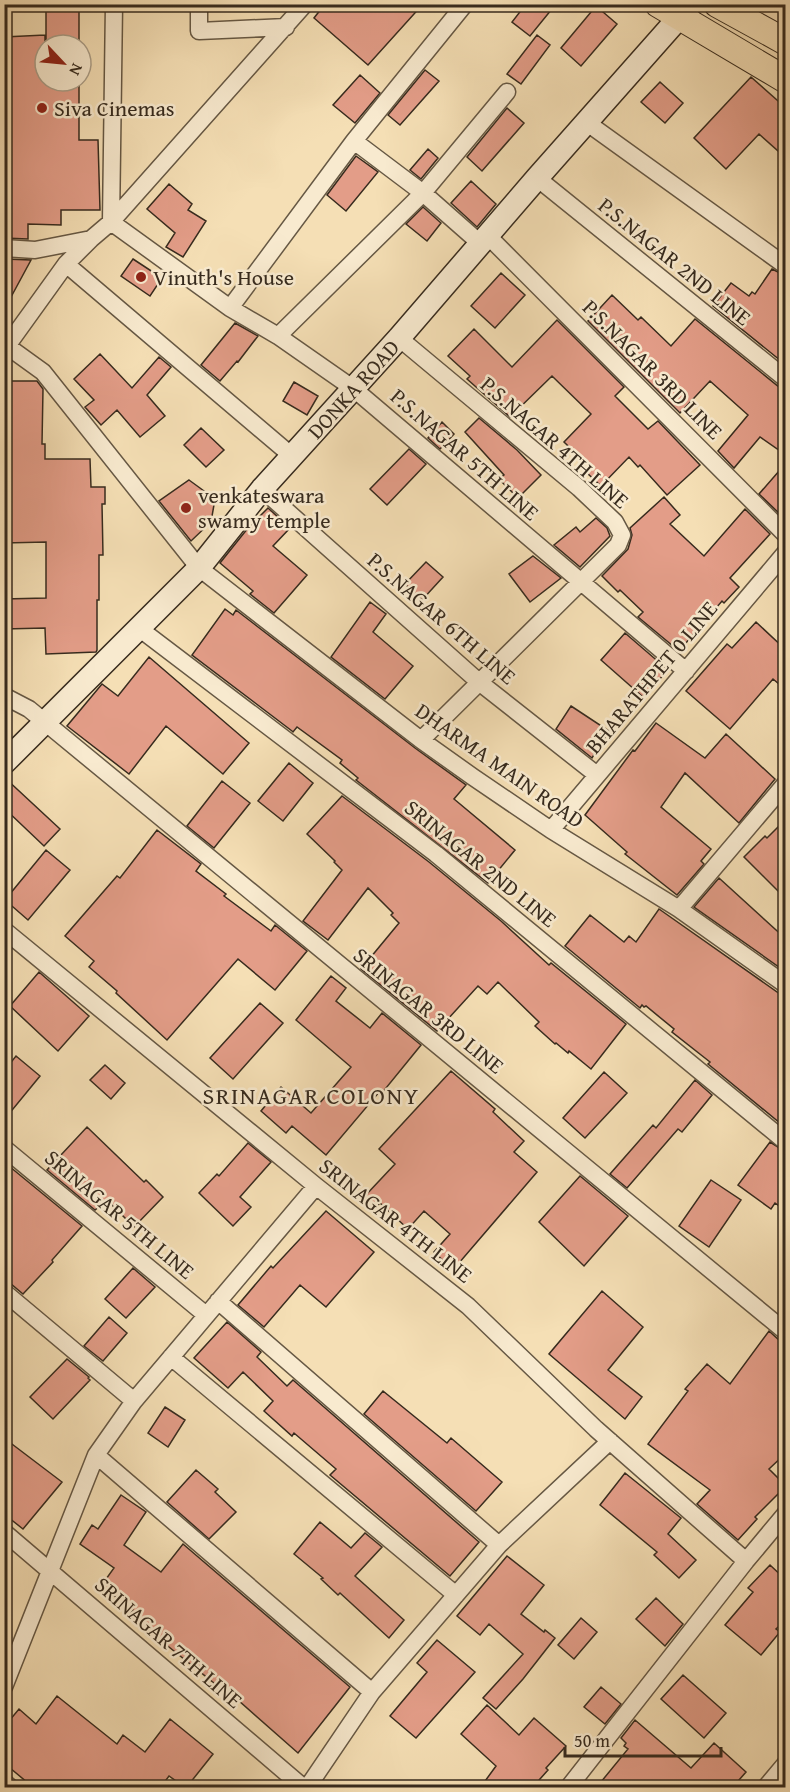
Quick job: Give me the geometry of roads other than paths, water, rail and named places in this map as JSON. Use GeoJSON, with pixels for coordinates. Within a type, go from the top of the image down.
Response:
{"type":"FeatureCollection","features":[{"type":"Feature","properties":{"kind":"main road"},"geometry":{"type":"LineString","coordinates":[[658,4],[686,11],[786,80]]}},
{"type":"Feature","properties":{"kind":"main road"},"geometry":{"type":"LineString","coordinates":[[717,4],[786,42]]}},
{"type":"Feature","properties":{"kind":"street"},"geometry":{"type":"LineString","coordinates":[[111,222],[114,4]]}},
{"type":"Feature","properties":{"kind":"street"},"geometry":{"type":"LineString","coordinates":[[199,4],[199,31],[286,27]]}},
{"type":"Feature","properties":{"kind":"street"},"geometry":{"type":"LineString","coordinates":[[5,346],[66,264],[111,222],[305,4]]}},
{"type":"Feature","properties":{"kind":"street"},"geometry":{"type":"LineString","coordinates":[[230,308],[354,141],[465,4]]}},
{"type":"Feature","properties":{"kind":"street","name":"DONKA ROAD"},"geometry":{"type":"LineString","coordinates":[[4,764],[199,568],[262,489],[354,389],[586,122],[686,11]]}},
{"type":"Feature","properties":{"kind":"street"},"geometry":{"type":"LineString","coordinates":[[278,336],[423,193],[507,92]]}},
{"type":"Feature","properties":{"kind":"street"},"geometry":{"type":"LineString","coordinates":[[586,122],[786,266]]}},
{"type":"Feature","properties":{"kind":"street","name":"P.S.NAGAR 3RD LINE"},"geometry":{"type":"LineString","coordinates":[[354,141],[484,240],[786,535]]}},
{"type":"Feature","properties":{"kind":"street","name":"P.S.NAGAR 2ND LINE"},"geometry":{"type":"LineString","coordinates":[[537,178],[786,379]]}},
{"type":"Feature","properties":{"kind":"street","name":"P.S.NAGAR 5TH LINE"},"geometry":{"type":"LineString","coordinates":[[111,222],[230,308],[278,336],[354,389],[579,582],[686,670]]}},
{"type":"Feature","properties":{"kind":"street"},"geometry":{"type":"LineString","coordinates":[[4,248],[35,250],[91,239]]}},
{"type":"Feature","properties":{"kind":"street"},"geometry":{"type":"LineString","coordinates":[[66,264],[292,456]]}},
{"type":"Feature","properties":{"kind":"street","name":"P.S.NAGAR 4TH LINE"},"geometry":{"type":"LineString","coordinates":[[399,338],[579,488],[615,522],[622,535],[622,539],[421,740]]}},
{"type":"Feature","properties":{"kind":"street","name":"DHARMA MAIN ROAD"},"geometry":{"type":"LineString","coordinates":[[5,346],[43,372],[199,568],[421,740],[551,830],[679,909],[786,985]]}},
{"type":"Feature","properties":{"kind":"street","name":"P.S.NAGAR 6TH LINE"},"geometry":{"type":"LineString","coordinates":[[262,489],[479,682],[597,775]]}},
{"type":"Feature","properties":{"kind":"street","name":"BHARATHPET 0 LINE"},"geometry":{"type":"LineString","coordinates":[[551,830],[786,552]]}},
{"type":"Feature","properties":{"kind":"street","name":"SRINAGAR 2ND LINE"},"geometry":{"type":"LineString","coordinates":[[140,629],[436,854],[786,1142]]}},
{"type":"Feature","properties":{"kind":"street","name":"SRINAGAR 3RD LINE"},"geometry":{"type":"LineString","coordinates":[[4,696],[29,709],[786,1332]]}},
{"type":"Feature","properties":{"kind":"street"},"geometry":{"type":"LineString","coordinates":[[679,909],[786,783]]}},
{"type":"Feature","properties":{"kind":"street","name":"SRINAGAR 4TH LINE"},"geometry":{"type":"LineString","coordinates":[[4,930],[316,1186],[468,1306],[610,1441],[746,1561]]}},
{"type":"Feature","properties":{"kind":"street","name":"SRINAGAR 5TH LINE"},"geometry":{"type":"LineString","coordinates":[[4,1148],[206,1315]]}},
{"type":"Feature","properties":{"kind":"street"},"geometry":{"type":"LineString","coordinates":[[4,1687],[96,1455],[134,1401],[316,1186]]}},
{"type":"Feature","properties":{"kind":"street"},"geometry":{"type":"LineString","coordinates":[[4,1292],[134,1401]]}},
{"type":"Feature","properties":{"kind":"street"},"geometry":{"type":"LineString","coordinates":[[218,1301],[499,1545]]}},
{"type":"Feature","properties":{"kind":"street"},"geometry":{"type":"LineString","coordinates":[[171,1358],[456,1595]]}},
{"type":"Feature","properties":{"kind":"street"},"geometry":{"type":"LineString","coordinates":[[306,1788],[372,1692],[499,1545],[610,1441]]}},
{"type":"Feature","properties":{"kind":"street"},"geometry":{"type":"LineString","coordinates":[[96,1455],[372,1692]]}},
{"type":"Feature","properties":{"kind":"street"},"geometry":{"type":"LineString","coordinates":[[568,1788],[786,1513]]}},
{"type":"Feature","properties":{"kind":"street","name":"SRINAGAR 7TH LINE"},"geometry":{"type":"LineString","coordinates":[[4,1532],[306,1788]]}},
{"type":"Feature","properties":{"kind":"street"},"geometry":{"type":"LineString","coordinates":[[765,1788],[786,1763]]}},
{"type":"Feature","properties":{"kind":"street"},"geometry":{"type":"LineString","coordinates":[[4,1782],[11,1788]]}},
{"type":"Feature","properties":{"kind":"place","name":"Siva Cinemas"},"geometry":{"type":"Point","coordinates":[42,108]}},
{"type":"Feature","properties":{"kind":"place","name":"Vinuth's House"},"geometry":{"type":"Point","coordinates":[141,277]}},
{"type":"Feature","properties":{"kind":"place","name":"venkateswara swamy temple"},"geometry":{"type":"Point","coordinates":[186,508]}},
{"type":"Feature","properties":{"kind":"district","name":"SRINAGAR COLONY"},"geometry":{"type":"Point","coordinates":[311,1096]}}]}
